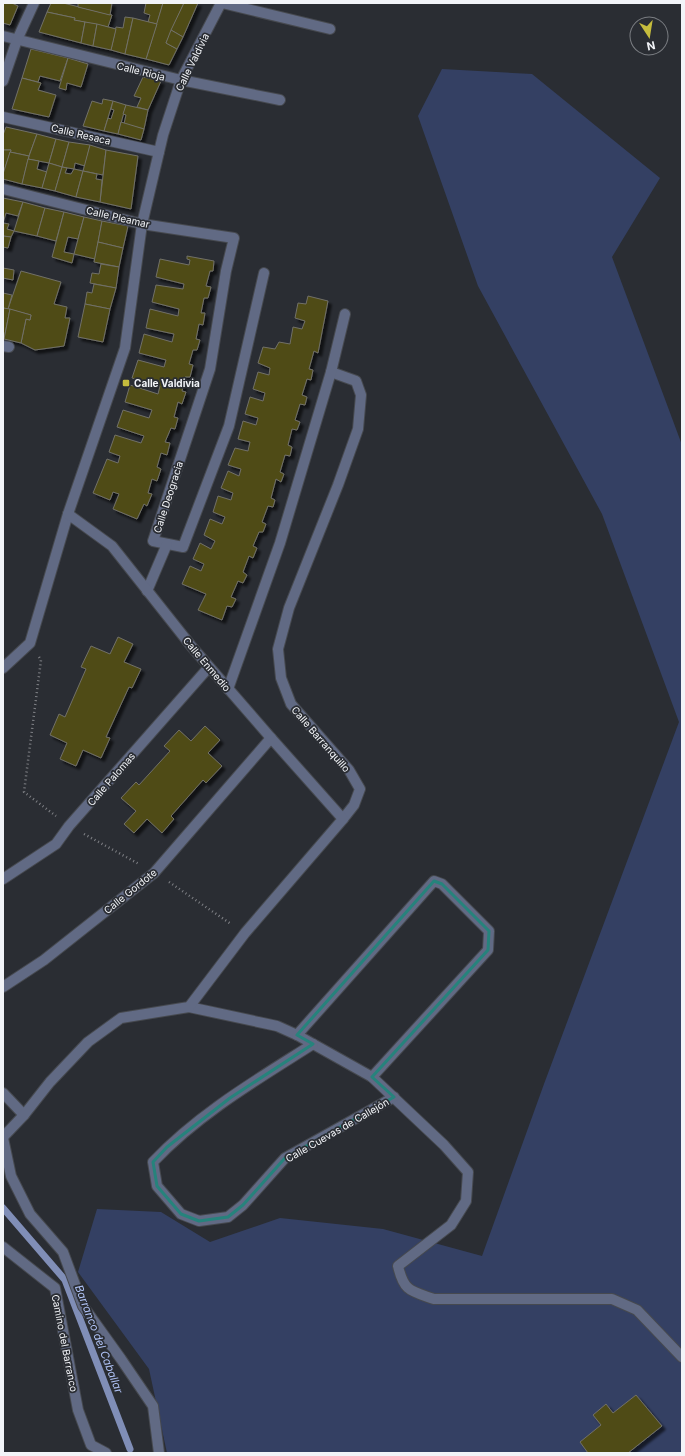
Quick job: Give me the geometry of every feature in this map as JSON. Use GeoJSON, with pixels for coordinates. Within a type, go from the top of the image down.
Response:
{"type":"FeatureCollection","features":[{"type":"Feature","properties":{"kind":"street"},"geometry":{"type":"LineString","coordinates":[[3,81],[17,40],[34,3]]}},
{"type":"Feature","properties":{"kind":"street"},"geometry":{"type":"LineString","coordinates":[[222,3],[330,29]]}},
{"type":"Feature","properties":{"kind":"street","name":"Calle Valdivia"},"geometry":{"type":"LineString","coordinates":[[3,668],[30,643],[68,514],[124,348],[142,224],[158,152],[181,80],[222,3]]}},
{"type":"Feature","properties":{"kind":"street","name":"Calle Rioja"},"geometry":{"type":"LineString","coordinates":[[3,36],[181,80],[280,100]]}},
{"type":"Feature","properties":{"kind":"street","name":"Calle Resaca"},"geometry":{"type":"LineString","coordinates":[[3,117],[158,152]]}},
{"type":"Feature","properties":{"kind":"street","name":"Calle Pleamar"},"geometry":{"type":"LineString","coordinates":[[3,189],[142,224],[234,238]]}},
{"type":"Feature","properties":{"kind":"street","name":"Calle Deogracia"},"geometry":{"type":"LineString","coordinates":[[234,238],[226,271],[210,369],[153,541],[183,547],[229,426],[264,273]]}},
{"type":"Feature","properties":{"kind":"street"},"geometry":{"type":"LineString","coordinates":[[228,689],[280,543],[330,372],[345,314]]}},
{"type":"Feature","properties":{"kind":"street","name":"Calle Barranquillo"},"geometry":{"type":"LineString","coordinates":[[189,1007],[245,933],[354,805],[360,789],[349,770],[291,704],[281,678],[278,649],[289,608],[338,485],[358,429],[361,395],[356,381],[330,372]]}},
{"type":"Feature","properties":{"kind":"street","name":"Calle Enmedio"},"geometry":{"type":"LineString","coordinates":[[68,514],[112,546],[209,667],[343,819]]}},
{"type":"Feature","properties":{"kind":"street"},"geometry":{"type":"LineString","coordinates":[[147,590],[167,544]]}},
{"type":"Feature","properties":{"kind":"street","name":"Calle Palomas"},"geometry":{"type":"LineString","coordinates":[[3,879],[56,844],[69,826],[209,667]]}},
{"type":"Feature","properties":{"kind":"street","name":"Calle Gordote"},"geometry":{"type":"LineString","coordinates":[[3,988],[44,960],[154,873],[271,738]]}},
{"type":"Feature","properties":{"kind":"street"},"geometry":{"type":"LineString","coordinates":[[298,1035],[434,881],[442,884],[489,931],[488,950],[372,1077]]}},
{"type":"Feature","properties":{"kind":"street"},"geometry":{"type":"LineString","coordinates":[[159,1453],[153,1406],[83,1306],[63,1252],[30,1214],[11,1176],[3,1137],[24,1115],[50,1082],[88,1042],[121,1018],[189,1007],[277,1026],[298,1035],[372,1077],[394,1097],[444,1145],[468,1172],[466,1201],[451,1225],[398,1266],[401,1280],[411,1291],[434,1299],[612,1299],[637,1310],[682,1357]]}},
{"type":"Feature","properties":{"kind":"street","name":"Calle Cuevas de Callejón"},"geometry":{"type":"LineString","coordinates":[[314,1044],[230,1098],[167,1147],[153,1162],[157,1186],[181,1214],[200,1221],[228,1217],[243,1205],[285,1158],[394,1097]]}},
{"type":"Feature","properties":{"kind":"street"},"geometry":{"type":"LineString","coordinates":[[3,1093],[24,1115]]}},
{"type":"Feature","properties":{"kind":"street","name":"Camino del Barranco"},"geometry":{"type":"LineString","coordinates":[[3,1247],[55,1288],[78,1410],[91,1445],[106,1453]]}},
{"type":"Feature","properties":{"kind":"path"},"geometry":{"type":"LineString","coordinates":[[41,660],[24,792],[69,826]]}},
{"type":"Feature","properties":{"kind":"highlighted area"},"geometry":{"type":"Polygon","coordinates":[[[434,881],[442,884],[489,931],[488,950],[372,1077],[394,1097],[285,1158],[243,1205],[228,1217],[199,1221],[181,1214],[157,1186],[153,1162],[167,1147],[230,1098],[313,1044],[297,1035],[434,881]]]}},
{"type":"Feature","properties":{"kind":"shaded area"},"geometry":{"type":"Polygon","coordinates":[[[442,69],[532,74],[660,178],[612,257],[682,445],[682,1453],[167,1453],[149,1369],[78,1272],[97,1209],[161,1212],[210,1242],[280,1218],[383,1229],[482,1256],[544,1084],[679,722],[602,514],[478,286],[418,116],[442,69]]]}},
{"type":"Feature","properties":{"kind":"building"},"geometry":{"type":"Polygon","coordinates":[[[3,3],[12,3],[18,6],[10,25],[3,23],[3,3]]]}},
{"type":"Feature","properties":{"kind":"building"},"geometry":{"type":"Polygon","coordinates":[[[51,3],[63,3],[112,15],[108,27],[74,20],[75,18],[47,12],[51,3]]]}},
{"type":"Feature","properties":{"kind":"building"},"geometry":{"type":"Polygon","coordinates":[[[78,3],[112,3],[110,15],[78,7],[78,3]]]}},
{"type":"Feature","properties":{"kind":"building"},"geometry":{"type":"Polygon","coordinates":[[[146,3],[163,3],[157,24],[148,22],[150,15],[144,13],[146,3]]]}},
{"type":"Feature","properties":{"kind":"building"},"geometry":{"type":"Polygon","coordinates":[[[163,3],[184,3],[166,43],[177,49],[169,65],[146,59],[163,3]]]}},
{"type":"Feature","properties":{"kind":"building"},"geometry":{"type":"Polygon","coordinates":[[[184,3],[198,3],[183,37],[171,30],[184,3]]]}},
{"type":"Feature","properties":{"kind":"building"},"geometry":{"type":"Polygon","coordinates":[[[47,12],[75,18],[74,20],[85,22],[81,43],[39,32],[47,12]]]}},
{"type":"Feature","properties":{"kind":"building"},"geometry":{"type":"Polygon","coordinates":[[[125,17],[133,18],[125,54],[111,50],[116,27],[123,28],[125,17]]]}},
{"type":"Feature","properties":{"kind":"building"},"geometry":{"type":"Polygon","coordinates":[[[133,18],[157,24],[146,59],[125,54],[133,18]]]}},
{"type":"Feature","properties":{"kind":"building"},"geometry":{"type":"Polygon","coordinates":[[[85,22],[97,24],[93,46],[81,43],[85,22]]]}},
{"type":"Feature","properties":{"kind":"building"},"geometry":{"type":"Polygon","coordinates":[[[97,24],[116,29],[111,50],[93,46],[97,24]]]}},
{"type":"Feature","properties":{"kind":"building"},"geometry":{"type":"Polygon","coordinates":[[[171,30],[183,37],[177,49],[166,43],[171,30]]]}},
{"type":"Feature","properties":{"kind":"building"},"geometry":{"type":"Polygon","coordinates":[[[31,49],[68,58],[60,81],[40,76],[38,82],[22,78],[31,49]]]}},
{"type":"Feature","properties":{"kind":"building"},"geometry":{"type":"Polygon","coordinates":[[[68,58],[88,64],[81,87],[67,83],[66,90],[59,88],[68,58]]]}},
{"type":"Feature","properties":{"kind":"building"},"geometry":{"type":"Polygon","coordinates":[[[143,77],[161,81],[148,110],[137,107],[141,98],[134,96],[143,77]]]}},
{"type":"Feature","properties":{"kind":"building"},"geometry":{"type":"Polygon","coordinates":[[[22,78],[41,83],[38,90],[56,95],[49,117],[12,109],[22,78]]]}},
{"type":"Feature","properties":{"kind":"building"},"geometry":{"type":"Polygon","coordinates":[[[103,99],[113,101],[104,131],[83,126],[92,101],[102,104],[103,99]]]}},
{"type":"Feature","properties":{"kind":"building"},"geometry":{"type":"Polygon","coordinates":[[[113,101],[126,105],[118,134],[104,131],[108,118],[111,119],[114,110],[111,109],[113,101]]]}},
{"type":"Feature","properties":{"kind":"building"},"geometry":{"type":"Polygon","coordinates":[[[126,105],[148,110],[144,129],[124,124],[126,115],[123,114],[126,105]]]}},
{"type":"Feature","properties":{"kind":"building"},"geometry":{"type":"Polygon","coordinates":[[[121,122],[144,129],[141,140],[118,134],[121,122]]]}},
{"type":"Feature","properties":{"kind":"building"},"geometry":{"type":"Polygon","coordinates":[[[6,127],[37,134],[29,156],[10,152],[11,150],[3,150],[3,135],[6,127]]]}},
{"type":"Feature","properties":{"kind":"building"},"geometry":{"type":"Polygon","coordinates":[[[37,134],[56,139],[49,163],[28,159],[37,134]]]}},
{"type":"Feature","properties":{"kind":"building"},"geometry":{"type":"Polygon","coordinates":[[[56,139],[69,142],[62,167],[49,163],[56,139]]]}},
{"type":"Feature","properties":{"kind":"building"},"geometry":{"type":"Polygon","coordinates":[[[69,142],[90,145],[85,166],[75,163],[74,169],[62,167],[69,142]]]}},
{"type":"Feature","properties":{"kind":"building"},"geometry":{"type":"Polygon","coordinates":[[[90,145],[106,150],[103,175],[83,171],[90,145]]]}},
{"type":"Feature","properties":{"kind":"building"},"geometry":{"type":"Polygon","coordinates":[[[3,150],[11,150],[3,174],[3,150]]]}},
{"type":"Feature","properties":{"kind":"building"},"geometry":{"type":"Polygon","coordinates":[[[106,150],[138,156],[131,209],[100,202],[106,150]]]}},
{"type":"Feature","properties":{"kind":"building"},"geometry":{"type":"Polygon","coordinates":[[[10,152],[29,156],[22,184],[3,179],[3,174],[10,152]]]}},
{"type":"Feature","properties":{"kind":"building"},"geometry":{"type":"Polygon","coordinates":[[[28,159],[39,161],[37,169],[47,172],[42,188],[22,184],[28,159]]]}},
{"type":"Feature","properties":{"kind":"building"},"geometry":{"type":"Polygon","coordinates":[[[49,163],[62,167],[55,191],[42,188],[49,163]]]}},
{"type":"Feature","properties":{"kind":"building"},"geometry":{"type":"Polygon","coordinates":[[[62,167],[67,168],[65,173],[71,174],[74,169],[83,171],[76,197],[55,191],[62,167]]]}},
{"type":"Feature","properties":{"kind":"building"},"geometry":{"type":"Polygon","coordinates":[[[83,171],[97,174],[96,179],[102,180],[100,202],[76,197],[83,171]]]}},
{"type":"Feature","properties":{"kind":"building"},"geometry":{"type":"Polygon","coordinates":[[[3,198],[23,202],[18,216],[6,213],[3,223],[3,198]]]}},
{"type":"Feature","properties":{"kind":"building"},"geometry":{"type":"Polygon","coordinates":[[[23,202],[45,208],[37,236],[14,231],[23,202]]]}},
{"type":"Feature","properties":{"kind":"building"},"geometry":{"type":"Polygon","coordinates":[[[45,208],[64,212],[56,241],[37,236],[45,208]]]}},
{"type":"Feature","properties":{"kind":"building"},"geometry":{"type":"Polygon","coordinates":[[[64,212],[84,217],[78,239],[68,237],[64,252],[74,254],[72,263],[52,257],[64,212]]]}},
{"type":"Feature","properties":{"kind":"building"},"geometry":{"type":"Polygon","coordinates":[[[84,217],[102,221],[95,259],[74,254],[84,217]]]}},
{"type":"Feature","properties":{"kind":"building"},"geometry":{"type":"Polygon","coordinates":[[[102,221],[128,226],[123,248],[98,242],[102,221]]]}},
{"type":"Feature","properties":{"kind":"building"},"geometry":{"type":"Polygon","coordinates":[[[3,223],[9,224],[7,229],[14,231],[11,237],[3,236],[3,223]]]}},
{"type":"Feature","properties":{"kind":"building"},"geometry":{"type":"Polygon","coordinates":[[[3,236],[11,237],[8,248],[3,247],[3,236]]]}},
{"type":"Feature","properties":{"kind":"building"},"geometry":{"type":"Polygon","coordinates":[[[98,242],[123,248],[119,267],[94,262],[98,242]]]}},
{"type":"Feature","properties":{"kind":"building"},"geometry":{"type":"Polygon","coordinates":[[[187,256],[214,261],[213,271],[210,271],[206,286],[211,287],[208,298],[204,298],[201,313],[205,313],[203,325],[199,324],[196,339],[200,340],[197,350],[193,350],[189,364],[193,365],[190,377],[185,377],[182,391],[186,392],[182,404],[178,402],[174,417],[178,418],[175,429],[171,428],[165,442],[170,443],[167,455],[161,453],[157,467],[161,469],[157,481],[152,479],[148,493],[152,494],[147,506],[144,504],[137,519],[113,509],[119,494],[113,492],[110,500],[93,493],[107,459],[118,463],[120,456],[109,452],[115,435],[141,443],[144,436],[117,427],[123,410],[149,418],[152,410],[125,402],[130,385],[158,394],[160,386],[132,378],[138,360],[164,367],[166,360],[139,353],[144,334],[172,342],[174,334],[146,328],[150,309],[178,316],[179,309],[152,302],[156,285],[183,289],[184,284],[156,277],[160,259],[189,265],[190,260],[187,259],[187,256]]]}},
{"type":"Feature","properties":{"kind":"building"},"geometry":{"type":"Polygon","coordinates":[[[101,264],[119,267],[116,288],[90,283],[92,273],[99,274],[101,264]]]}},
{"type":"Feature","properties":{"kind":"building"},"geometry":{"type":"Polygon","coordinates":[[[3,268],[14,270],[13,280],[3,278],[3,268]]]}},
{"type":"Feature","properties":{"kind":"building"},"geometry":{"type":"Polygon","coordinates":[[[21,271],[61,282],[54,304],[67,307],[65,318],[70,318],[64,346],[35,350],[21,343],[26,319],[30,320],[31,315],[8,309],[21,271]]]}},
{"type":"Feature","properties":{"kind":"building"},"geometry":{"type":"Polygon","coordinates":[[[94,284],[116,288],[110,309],[85,304],[87,292],[92,293],[94,284]]]}},
{"type":"Feature","properties":{"kind":"building"},"geometry":{"type":"Polygon","coordinates":[[[3,293],[12,295],[8,309],[3,308],[3,293]]]}},
{"type":"Feature","properties":{"kind":"building"},"geometry":{"type":"Polygon","coordinates":[[[308,296],[328,301],[318,353],[314,351],[309,369],[313,370],[311,380],[307,379],[302,395],[307,397],[305,405],[300,404],[295,420],[300,422],[297,430],[292,429],[288,445],[292,447],[290,456],[285,455],[280,472],[284,474],[281,482],[276,479],[271,498],[275,500],[273,507],[268,506],[262,522],[266,524],[263,532],[259,532],[253,546],[257,548],[253,558],[249,556],[243,572],[247,575],[243,583],[238,581],[231,597],[236,599],[232,607],[227,606],[222,620],[198,610],[206,594],[182,584],[190,566],[201,571],[204,564],[193,559],[200,543],[211,549],[215,541],[204,535],[210,519],[222,524],[225,517],[213,512],[218,496],[231,500],[233,493],[221,488],[228,471],[239,476],[241,469],[228,465],[235,448],[248,451],[250,442],[238,439],[243,421],[256,425],[258,418],[245,414],[250,397],[263,401],[265,393],[253,389],[258,372],[269,375],[270,368],[258,363],[263,347],[275,349],[279,342],[290,344],[293,327],[302,329],[305,321],[295,318],[298,303],[306,304],[308,296]]]}},
{"type":"Feature","properties":{"kind":"building"},"geometry":{"type":"Polygon","coordinates":[[[85,304],[110,309],[103,342],[78,337],[85,304]]]}},
{"type":"Feature","properties":{"kind":"building"},"geometry":{"type":"Polygon","coordinates":[[[3,308],[10,309],[4,339],[3,339],[3,308]]]}},
{"type":"Feature","properties":{"kind":"building"},"geometry":{"type":"Polygon","coordinates":[[[10,309],[31,315],[30,320],[26,319],[21,343],[4,339],[10,309]]]}},
{"type":"Feature","properties":{"kind":"building"},"geometry":{"type":"Polygon","coordinates":[[[118,637],[133,644],[124,662],[141,669],[132,688],[129,687],[106,737],[110,738],[101,758],[83,750],[76,766],[60,759],[67,743],[50,735],[59,714],[65,717],[86,669],[81,667],[91,646],[110,654],[118,637]]]}},
{"type":"Feature","properties":{"kind":"building"},"geometry":{"type":"Polygon","coordinates":[[[205,726],[220,740],[208,753],[222,766],[206,783],[203,780],[171,816],[174,819],[162,833],[147,819],[134,833],[124,824],[136,811],[121,798],[136,782],[139,785],[170,751],[164,746],[179,730],[191,741],[205,726]]]}},
{"type":"Feature","properties":{"kind":"building"},"geometry":{"type":"Polygon","coordinates":[[[636,1395],[662,1426],[628,1453],[588,1453],[580,1442],[601,1425],[593,1415],[606,1404],[613,1413],[636,1395]]]}},
{"type":"Feature","properties":{"kind":"waterway","name":"Barranco del Caballar"},"geometry":{"type":"LineString","coordinates":[[3,1208],[65,1280],[130,1449]]}},
{"type":"Feature","properties":{"kind":"place","name":"Calle Valdivia"},"geometry":{"type":"Point","coordinates":[126,383]}}]}
